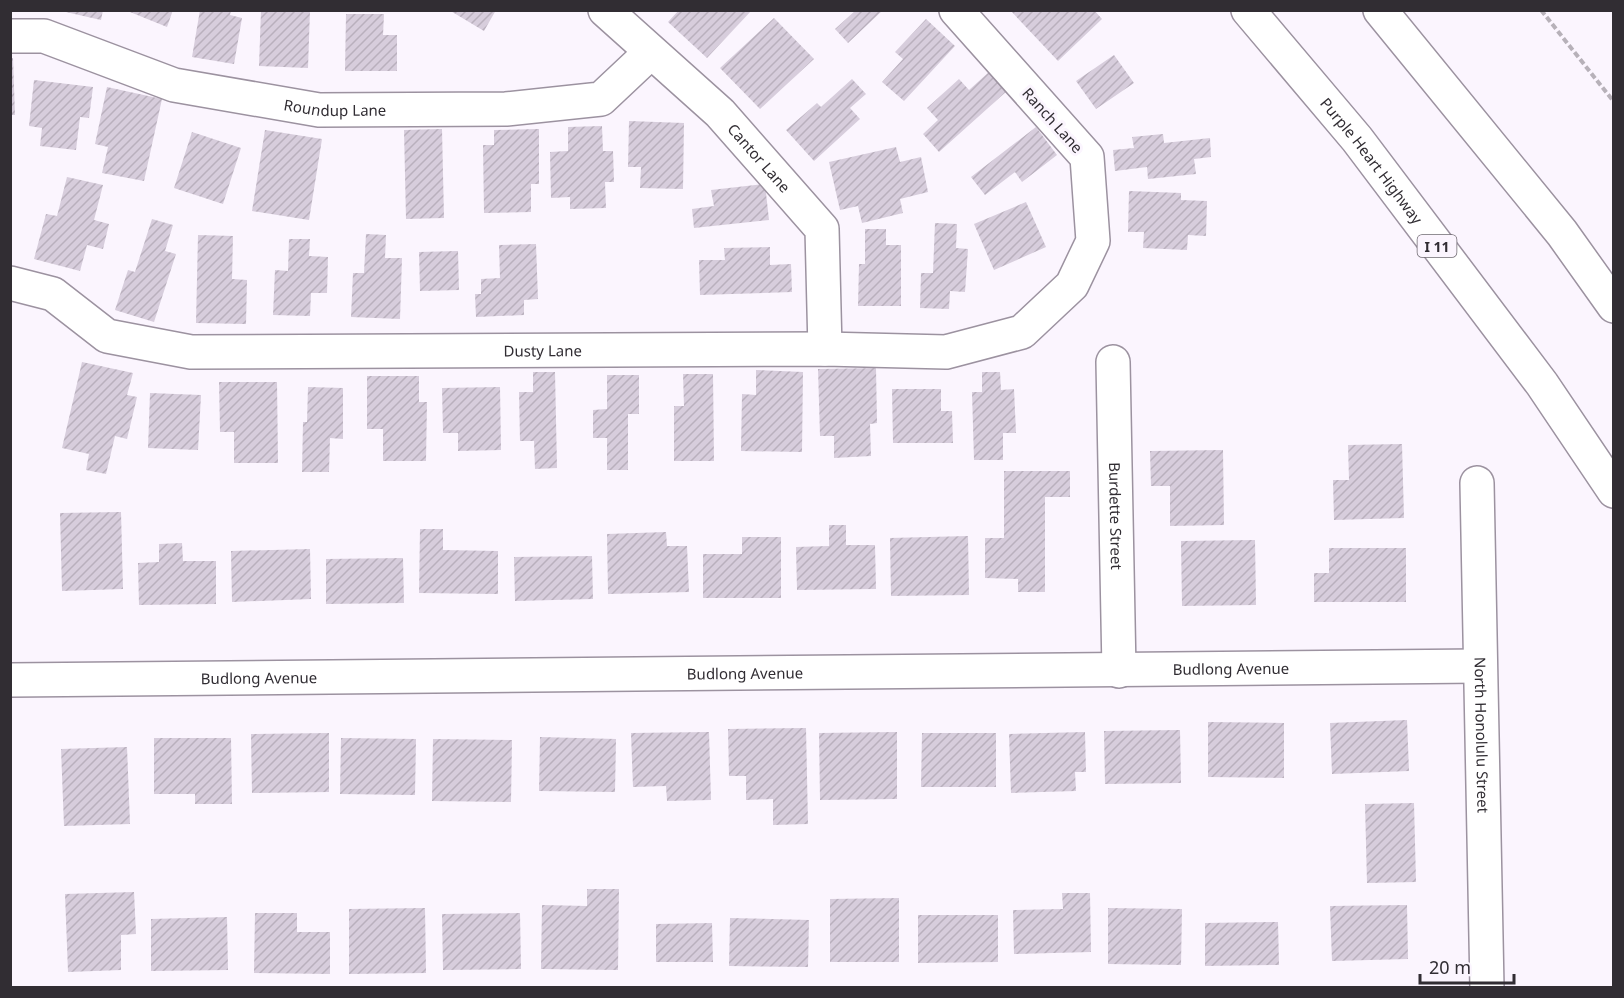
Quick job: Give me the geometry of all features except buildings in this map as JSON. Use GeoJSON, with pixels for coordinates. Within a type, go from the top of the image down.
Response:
{"type":"FeatureCollection","features":[{"type":"Feature","properties":{"kind":"main road","name":"Cantor Lane"},"geometry":{"type":"LineString","coordinates":[[606,10],[720,112],[822,229],[825,349]]}},
{"type":"Feature","properties":{"kind":"main road","name":"Ranch Lane"},"geometry":{"type":"LineString","coordinates":[[956,10],[1087,157],[1092,241],[1072,285]]}},
{"type":"Feature","properties":{"kind":"main road","name":"Purple Heart Highway"},"geometry":{"type":"LineString","coordinates":[[1248,10],[1357,140],[1542,384],[1614,491]]}},
{"type":"Feature","properties":{"kind":"main road"},"geometry":{"type":"LineString","coordinates":[[1380,10],[1562,233],[1614,306]]}},
{"type":"Feature","properties":{"kind":"main road","name":"Roundup Lane"},"geometry":{"type":"LineString","coordinates":[[10,36],[44,36],[174,85],[319,110],[506,109],[601,99],[651,52]]}},
{"type":"Feature","properties":{"kind":"main road","name":"Dusty Lane"},"geometry":{"type":"LineString","coordinates":[[10,283],[53,294],[107,336],[191,352],[825,349],[946,352],[1022,332],[1072,285]]}},
{"type":"Feature","properties":{"kind":"main road","name":"Burdette Street"},"geometry":{"type":"LineString","coordinates":[[1113,362],[1119,671]]}},
{"type":"Feature","properties":{"kind":"main road","name":"North Honolulu Street"},"geometry":{"type":"LineString","coordinates":[[1477,483],[1487,987]]}},
{"type":"Feature","properties":{"kind":"main road","name":"Budlong Avenue"},"geometry":{"type":"LineString","coordinates":[[10,680],[1480,666]]}},
{"type":"Feature","properties":{"kind":"path"},"geometry":{"type":"LineString","coordinates":[[1541,10],[1614,102]]}}]}
